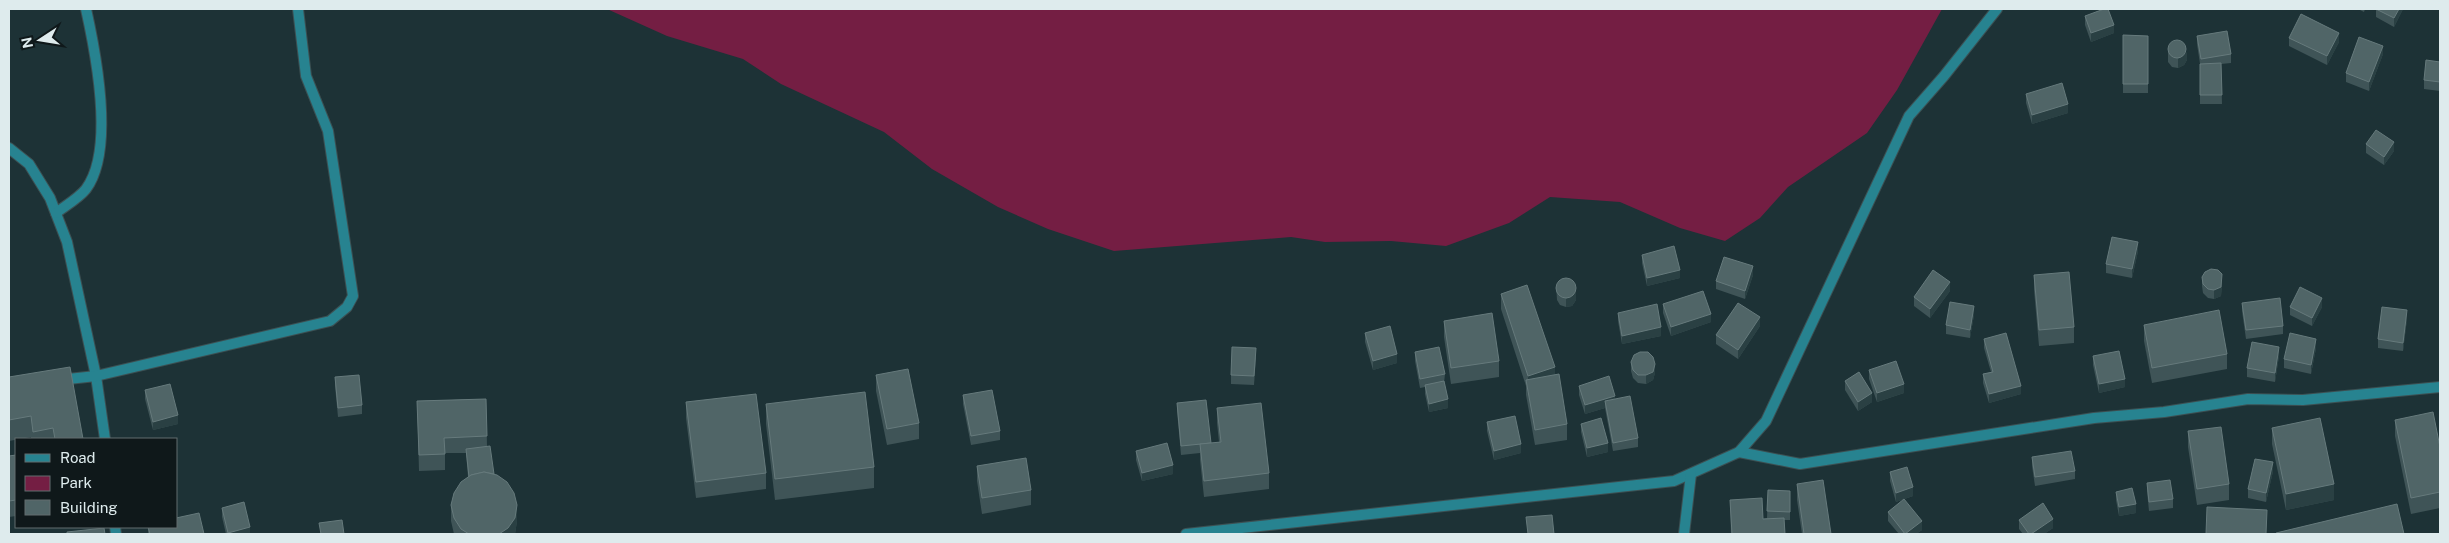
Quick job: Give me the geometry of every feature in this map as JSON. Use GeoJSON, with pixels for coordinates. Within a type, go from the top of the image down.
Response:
{"type":"FeatureCollection","features":[{"type":"Feature","properties":{"kind":"street"},"geometry":{"type":"LineString","coordinates":[[56,213],[85,190],[95,173],[102,134],[99,87],[86,9]]}},
{"type":"Feature","properties":{"kind":"street"},"geometry":{"type":"LineString","coordinates":[[48,381],[96,376],[330,321],[347,307],[353,296],[328,131],[306,76],[298,9]]}},
{"type":"Feature","properties":{"kind":"street"},"geometry":{"type":"LineString","coordinates":[[1186,534],[1674,481],[1739,452],[1766,421],[1909,116],[1944,76],[1997,9]]}},
{"type":"Feature","properties":{"kind":"street"},"geometry":{"type":"LineString","coordinates":[[9,148],[29,164],[50,198],[67,242],[96,376],[105,438]]}},
{"type":"Feature","properties":{"kind":"street"},"geometry":{"type":"LineString","coordinates":[[1739,452],[1800,464],[2094,418],[2164,412],[2248,399],[2303,400],[2440,387]]}},
{"type":"Feature","properties":{"kind":"street"},"geometry":{"type":"LineString","coordinates":[[1684,534],[1691,474]]}},
{"type":"Feature","properties":{"kind":"green space"},"geometry":{"type":"Polygon","coordinates":[[[607,9],[1942,9],[1897,90],[1867,133],[1788,187],[1760,218],[1725,241],[1680,228],[1620,202],[1550,197],[1509,223],[1446,246],[1391,241],[1325,242],[1291,237],[1114,251],[1048,229],[998,207],[932,169],[884,132],[781,84],[743,59],[667,36],[607,9]]]}},
{"type":"Feature","properties":{"kind":"building"},"geometry":{"type":"Polygon","coordinates":[[[2108,9],[2114,25],[2091,33],[2085,16],[2108,9]]]}},
{"type":"Feature","properties":{"kind":"building"},"geometry":{"type":"Polygon","coordinates":[[[2376,9],[2399,9],[2394,18],[2376,9]]]}},
{"type":"Feature","properties":{"kind":"building"},"geometry":{"type":"Polygon","coordinates":[[[2301,14],[2339,33],[2327,56],[2289,38],[2301,14]]]}},
{"type":"Feature","properties":{"kind":"building"},"geometry":{"type":"Polygon","coordinates":[[[2227,31],[2231,54],[2201,59],[2197,36],[2227,31]]]}},
{"type":"Feature","properties":{"kind":"building"},"geometry":{"type":"Polygon","coordinates":[[[2123,35],[2148,36],[2148,84],[2123,84],[2123,35]]]}},
{"type":"Feature","properties":{"kind":"building"},"geometry":{"type":"Polygon","coordinates":[[[2359,37],[2383,46],[2369,82],[2346,73],[2359,37]]]}},
{"type":"Feature","properties":{"kind":"building"},"geometry":{"type":"Polygon","coordinates":[[[2173,40],[2181,40],[2186,45],[2184,56],[2173,58],[2168,53],[2168,45],[2173,40]]]}},
{"type":"Feature","properties":{"kind":"building"},"geometry":{"type":"Polygon","coordinates":[[[2426,60],[2440,62],[2440,82],[2424,80],[2426,60]]]}},
{"type":"Feature","properties":{"kind":"building"},"geometry":{"type":"Polygon","coordinates":[[[2221,63],[2222,95],[2200,95],[2200,64],[2221,63]]]}},
{"type":"Feature","properties":{"kind":"building"},"geometry":{"type":"Polygon","coordinates":[[[2062,83],[2068,104],[2032,115],[2026,94],[2062,83]]]}},
{"type":"Feature","properties":{"kind":"building"},"geometry":{"type":"Polygon","coordinates":[[[2376,130],[2394,142],[2384,157],[2366,144],[2376,130]]]}},
{"type":"Feature","properties":{"kind":"building"},"geometry":{"type":"Polygon","coordinates":[[[2112,237],[2138,242],[2132,269],[2106,264],[2112,237]]]}},
{"type":"Feature","properties":{"kind":"building"},"geometry":{"type":"Polygon","coordinates":[[[1674,246],[1680,270],[1647,278],[1642,255],[1674,246]]]}},
{"type":"Feature","properties":{"kind":"building"},"geometry":{"type":"Polygon","coordinates":[[[1724,257],[1753,266],[1745,291],[1716,281],[1724,257]]]}},
{"type":"Feature","properties":{"kind":"building"},"geometry":{"type":"Polygon","coordinates":[[[2211,269],[2218,270],[2222,274],[2221,287],[2214,290],[2208,289],[2203,284],[2202,277],[2205,272],[2211,269]]]}},
{"type":"Feature","properties":{"kind":"building"},"geometry":{"type":"Polygon","coordinates":[[[1933,270],[1950,282],[1930,309],[1914,297],[1933,270]]]}},
{"type":"Feature","properties":{"kind":"building"},"geometry":{"type":"Polygon","coordinates":[[[2069,272],[2074,327],[2039,330],[2034,275],[2069,272]]]}},
{"type":"Feature","properties":{"kind":"building"},"geometry":{"type":"Polygon","coordinates":[[[1566,278],[1573,281],[1576,288],[1573,295],[1566,298],[1559,295],[1556,288],[1559,281],[1566,278]]]}},
{"type":"Feature","properties":{"kind":"building"},"geometry":{"type":"Polygon","coordinates":[[[1527,285],[1555,367],[1528,376],[1501,294],[1527,285]]]}},
{"type":"Feature","properties":{"kind":"building"},"geometry":{"type":"Polygon","coordinates":[[[2300,287],[2322,298],[2312,318],[2290,307],[2300,287]]]}},
{"type":"Feature","properties":{"kind":"building"},"geometry":{"type":"Polygon","coordinates":[[[1703,291],[1711,314],[1671,327],[1663,304],[1703,291]]]}},
{"type":"Feature","properties":{"kind":"building"},"geometry":{"type":"Polygon","coordinates":[[[2280,298],[2283,326],[2246,330],[2242,303],[2280,298]]]}},
{"type":"Feature","properties":{"kind":"building"},"geometry":{"type":"Polygon","coordinates":[[[1950,302],[1974,306],[1970,330],[1946,325],[1950,302]]]}},
{"type":"Feature","properties":{"kind":"building"},"geometry":{"type":"Polygon","coordinates":[[[1738,303],[1760,317],[1738,350],[1716,335],[1738,303]]]}},
{"type":"Feature","properties":{"kind":"building"},"geometry":{"type":"Polygon","coordinates":[[[1657,304],[1661,327],[1622,336],[1618,313],[1657,304]]]}},
{"type":"Feature","properties":{"kind":"building"},"geometry":{"type":"Polygon","coordinates":[[[2382,307],[2407,310],[2403,343],[2378,339],[2382,307]]]}},
{"type":"Feature","properties":{"kind":"building"},"geometry":{"type":"Polygon","coordinates":[[[2219,310],[2227,354],[2152,368],[2144,325],[2219,310]]]}},
{"type":"Feature","properties":{"kind":"building"},"geometry":{"type":"Polygon","coordinates":[[[1492,313],[1499,361],[1451,368],[1444,321],[1492,313]]]}},
{"type":"Feature","properties":{"kind":"building"},"geometry":{"type":"Polygon","coordinates":[[[1390,326],[1397,354],[1373,361],[1365,333],[1390,326]]]}},
{"type":"Feature","properties":{"kind":"building"},"geometry":{"type":"Polygon","coordinates":[[[2006,333],[2021,386],[1989,394],[1983,374],[1993,372],[1984,339],[2006,333]]]}},
{"type":"Feature","properties":{"kind":"building"},"geometry":{"type":"Polygon","coordinates":[[[2290,333],[2316,339],[2311,365],[2284,359],[2290,333]]]}},
{"type":"Feature","properties":{"kind":"building"},"geometry":{"type":"Polygon","coordinates":[[[2252,342],[2279,347],[2275,373],[2247,368],[2252,342]]]}},
{"type":"Feature","properties":{"kind":"building"},"geometry":{"type":"Polygon","coordinates":[[[1232,347],[1256,348],[1254,376],[1231,375],[1232,347]]]}},
{"type":"Feature","properties":{"kind":"building"},"geometry":{"type":"Polygon","coordinates":[[[1439,347],[1445,374],[1420,379],[1415,352],[1439,347]]]}},
{"type":"Feature","properties":{"kind":"building"},"geometry":{"type":"Polygon","coordinates":[[[2119,351],[2125,379],[2099,384],[2093,356],[2119,351]]]}},
{"type":"Feature","properties":{"kind":"building"},"geometry":{"type":"Polygon","coordinates":[[[1640,352],[1648,352],[1653,357],[1655,364],[1653,372],[1646,375],[1638,375],[1633,370],[1631,362],[1634,355],[1640,352]]]}},
{"type":"Feature","properties":{"kind":"building"},"geometry":{"type":"Polygon","coordinates":[[[1896,361],[1904,384],[1877,393],[1869,370],[1896,361]]]}},
{"type":"Feature","properties":{"kind":"building"},"geometry":{"type":"Polygon","coordinates":[[[70,367],[83,438],[55,438],[53,428],[33,432],[31,416],[9,420],[9,377],[70,367]]]}},
{"type":"Feature","properties":{"kind":"building"},"geometry":{"type":"Polygon","coordinates":[[[908,369],[919,423],[887,429],[876,375],[908,369]]]}},
{"type":"Feature","properties":{"kind":"building"},"geometry":{"type":"Polygon","coordinates":[[[1859,372],[1872,393],[1858,402],[1845,381],[1859,372]]]}},
{"type":"Feature","properties":{"kind":"building"},"geometry":{"type":"Polygon","coordinates":[[[1559,374],[1567,424],[1535,430],[1526,380],[1559,374]]]}},
{"type":"Feature","properties":{"kind":"building"},"geometry":{"type":"Polygon","coordinates":[[[359,375],[362,405],[338,408],[335,377],[359,375]]]}},
{"type":"Feature","properties":{"kind":"building"},"geometry":{"type":"Polygon","coordinates":[[[1609,376],[1615,396],[1585,405],[1579,386],[1609,376]]]}},
{"type":"Feature","properties":{"kind":"building"},"geometry":{"type":"Polygon","coordinates":[[[1444,381],[1448,399],[1429,404],[1425,385],[1444,381]]]}},
{"type":"Feature","properties":{"kind":"building"},"geometry":{"type":"Polygon","coordinates":[[[170,384],[178,415],[153,422],[145,390],[170,384]]]}},
{"type":"Feature","properties":{"kind":"building"},"geometry":{"type":"Polygon","coordinates":[[[992,390],[1000,431],[971,436],[963,395],[992,390]]]}},
{"type":"Feature","properties":{"kind":"building"},"geometry":{"type":"Polygon","coordinates":[[[865,392],[874,467],[775,479],[766,404],[865,392]]]}},
{"type":"Feature","properties":{"kind":"building"},"geometry":{"type":"Polygon","coordinates":[[[756,394],[766,473],[696,482],[686,402],[756,394]]]}},
{"type":"Feature","properties":{"kind":"building"},"geometry":{"type":"Polygon","coordinates":[[[1630,396],[1638,438],[1613,443],[1605,401],[1630,396]]]}},
{"type":"Feature","properties":{"kind":"building"},"geometry":{"type":"Polygon","coordinates":[[[486,399],[487,436],[444,438],[445,454],[419,455],[417,401],[486,399]]]}},
{"type":"Feature","properties":{"kind":"building"},"geometry":{"type":"Polygon","coordinates":[[[1206,400],[1211,443],[1181,446],[1177,403],[1206,400]]]}},
{"type":"Feature","properties":{"kind":"building"},"geometry":{"type":"Polygon","coordinates":[[[1261,403],[1269,473],[1204,481],[1200,444],[1221,442],[1217,408],[1261,403]]]}},
{"type":"Feature","properties":{"kind":"building"},"geometry":{"type":"Polygon","coordinates":[[[2433,412],[2440,447],[2440,492],[2411,498],[2395,420],[2433,412]]]}},
{"type":"Feature","properties":{"kind":"building"},"geometry":{"type":"Polygon","coordinates":[[[1515,416],[1521,444],[1494,451],[1487,422],[1515,416]]]}},
{"type":"Feature","properties":{"kind":"building"},"geometry":{"type":"Polygon","coordinates":[[[1601,418],[1608,443],[1587,448],[1581,424],[1601,418]]]}},
{"type":"Feature","properties":{"kind":"building"},"geometry":{"type":"Polygon","coordinates":[[[2320,418],[2334,484],[2286,494],[2272,428],[2320,418]]]}},
{"type":"Feature","properties":{"kind":"building"},"geometry":{"type":"Polygon","coordinates":[[[2221,427],[2229,484],[2197,489],[2188,431],[2221,427]]]}},
{"type":"Feature","properties":{"kind":"building"},"geometry":{"type":"Polygon","coordinates":[[[1167,443],[1173,465],[1142,473],[1136,451],[1167,443]]]}},
{"type":"Feature","properties":{"kind":"building"},"geometry":{"type":"Polygon","coordinates":[[[490,446],[494,474],[484,472],[469,477],[466,449],[490,446]]]}},
{"type":"Feature","properties":{"kind":"building"},"geometry":{"type":"Polygon","coordinates":[[[2071,451],[2075,471],[2035,477],[2032,457],[2071,451]]]}},
{"type":"Feature","properties":{"kind":"building"},"geometry":{"type":"Polygon","coordinates":[[[15,455],[15,500],[9,501],[9,456],[15,455]]]}},
{"type":"Feature","properties":{"kind":"building"},"geometry":{"type":"Polygon","coordinates":[[[1026,458],[1031,490],[982,498],[977,466],[1026,458]]]}},
{"type":"Feature","properties":{"kind":"building"},"geometry":{"type":"Polygon","coordinates":[[[2255,459],[2273,462],[2266,493],[2248,489],[2255,459]]]}},
{"type":"Feature","properties":{"kind":"building"},"geometry":{"type":"Polygon","coordinates":[[[1907,467],[1913,487],[1896,493],[1890,472],[1907,467]]]}},
{"type":"Feature","properties":{"kind":"building"},"geometry":{"type":"Polygon","coordinates":[[[484,472],[497,475],[507,482],[514,493],[517,505],[515,518],[508,528],[499,534],[469,534],[461,529],[454,518],[451,505],[454,493],[461,482],[471,475],[484,472]]]}},
{"type":"Feature","properties":{"kind":"building"},"geometry":{"type":"Polygon","coordinates":[[[1823,480],[1831,534],[1804,534],[1797,484],[1823,480]]]}},
{"type":"Feature","properties":{"kind":"building"},"geometry":{"type":"Polygon","coordinates":[[[2170,480],[2173,499],[2149,502],[2147,483],[2170,480]]]}},
{"type":"Feature","properties":{"kind":"building"},"geometry":{"type":"Polygon","coordinates":[[[2132,488],[2136,504],[2119,507],[2116,492],[2132,488]]]}},
{"type":"Feature","properties":{"kind":"building"},"geometry":{"type":"Polygon","coordinates":[[[1768,490],[1790,491],[1790,512],[1767,511],[1768,490]]]}},
{"type":"Feature","properties":{"kind":"building"},"geometry":{"type":"Polygon","coordinates":[[[1762,498],[1763,519],[1784,518],[1785,534],[1732,534],[1730,500],[1762,498]]]}},
{"type":"Feature","properties":{"kind":"building"},"geometry":{"type":"Polygon","coordinates":[[[1904,499],[1922,521],[1905,534],[1888,512],[1904,499]]]}},
{"type":"Feature","properties":{"kind":"building"},"geometry":{"type":"Polygon","coordinates":[[[244,502],[250,527],[228,533],[222,508],[244,502]]]}},
{"type":"Feature","properties":{"kind":"building"},"geometry":{"type":"Polygon","coordinates":[[[2043,503],[2053,519],[2029,534],[2019,520],[2043,503]]]}},
{"type":"Feature","properties":{"kind":"building"},"geometry":{"type":"Polygon","coordinates":[[[2397,504],[2404,534],[2276,534],[2276,533],[2397,504]]]}},
{"type":"Feature","properties":{"kind":"building"},"geometry":{"type":"Polygon","coordinates":[[[2207,507],[2267,510],[2266,534],[2206,534],[2207,507]]]}},
{"type":"Feature","properties":{"kind":"building"},"geometry":{"type":"Polygon","coordinates":[[[199,513],[204,534],[150,534],[148,528],[178,528],[178,518],[199,513]]]}},
{"type":"Feature","properties":{"kind":"building"},"geometry":{"type":"Polygon","coordinates":[[[1552,515],[1554,534],[1528,534],[1526,517],[1552,515]]]}},
{"type":"Feature","properties":{"kind":"building"},"geometry":{"type":"Polygon","coordinates":[[[342,520],[344,534],[321,534],[319,523],[342,520]]]}},
{"type":"Feature","properties":{"kind":"building"},"geometry":{"type":"Polygon","coordinates":[[[104,528],[105,534],[67,534],[67,532],[104,528]]]}}]}
